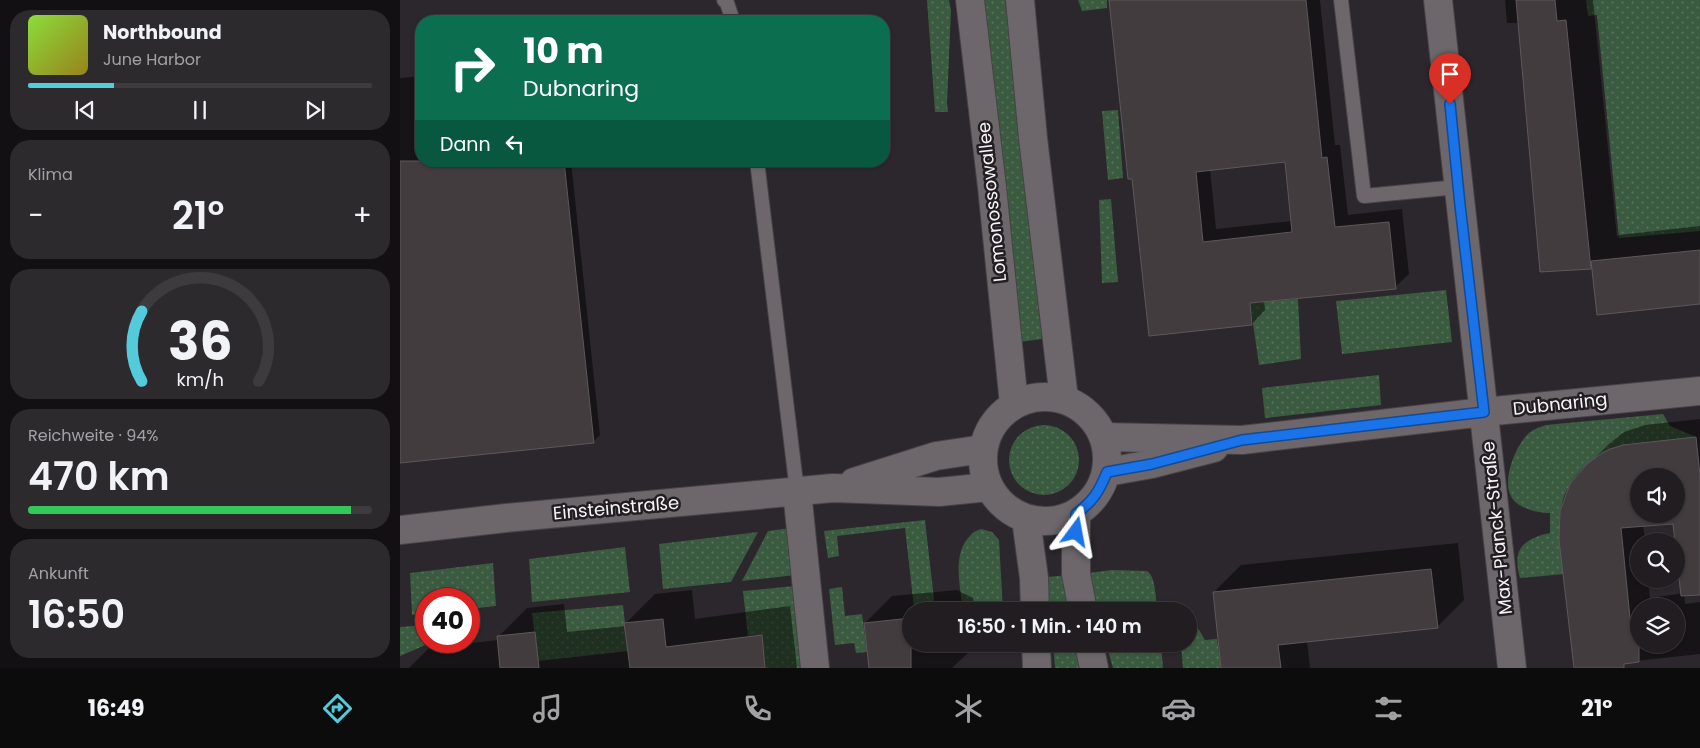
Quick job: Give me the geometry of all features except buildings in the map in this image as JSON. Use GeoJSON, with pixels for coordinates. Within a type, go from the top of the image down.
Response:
{"type":"FeatureCollection","features":[{"type":"Feature","properties":{"kind":"street","name":"Lomonossowallee"},"geometry":{"type":"LineString","coordinates":[[970,0],[992,187],[1014,404]]}},
{"type":"Feature","properties":{"kind":"street"},"geometry":{"type":"LineString","coordinates":[[1020,0],[1034,147],[1064,399]]}},
{"type":"Feature","properties":{"kind":"street","name":"Max-Planck-Straße"},"geometry":{"type":"LineString","coordinates":[[1438,0],[1512,668]]}},
{"type":"Feature","properties":{"kind":"street","name":"Dubnaring"},"geometry":{"type":"LineString","coordinates":[[1104,436],[1242,440],[1484,412],[1700,391]]}},
{"type":"Feature","properties":{"kind":"street"},"geometry":{"type":"LineString","coordinates":[[1047,396],[1064,399],[1081,408],[1095,420],[1104,436],[1107,472],[1101,489],[1090,503],[1076,514],[1060,520],[1043,522],[1026,519],[1011,512],[998,501],[989,487],[983,449],[988,433],[999,417],[1014,404],[1030,398],[1047,396]]}},
{"type":"Feature","properties":{"kind":"street","name":"Dubnaring"},"geometry":{"type":"LineString","coordinates":[[1107,472],[1152,464],[1242,440]]}},
{"type":"Feature","properties":{"kind":"street","name":"Einsteinstraße"},"geometry":{"type":"LineString","coordinates":[[833,488],[936,456],[983,449]]}},
{"type":"Feature","properties":{"kind":"street","name":"Einsteinstraße"},"geometry":{"type":"LineString","coordinates":[[400,530],[506,518],[833,488],[939,492],[989,487]]}},
{"type":"Feature","properties":{"kind":"street"},"geometry":{"type":"LineString","coordinates":[[797,491],[815,668]]}},
{"type":"Feature","properties":{"kind":"street"},"geometry":{"type":"LineString","coordinates":[[1076,514],[1076,574],[1081,602]]}},
{"type":"Feature","properties":{"kind":"street"},"geometry":{"type":"LineString","coordinates":[[1026,519],[1034,578],[1035,602]]}},
{"type":"Feature","properties":{"kind":"street"},"geometry":{"type":"LineString","coordinates":[[1036,652],[1037,668]]}},
{"type":"Feature","properties":{"kind":"street"},"geometry":{"type":"LineString","coordinates":[[1091,652],[1094,668]]}},
{"type":"Feature","properties":{"kind":"lane"},"geometry":{"type":"LineString","coordinates":[[724,0],[731,15]]}},
{"type":"Feature","properties":{"kind":"lane"},"geometry":{"type":"LineString","coordinates":[[1341,0],[1364,196],[1458,186]]}},
{"type":"Feature","properties":{"kind":"lane"},"geometry":{"type":"LineString","coordinates":[[758,167],[797,491]]}},
{"type":"Feature","properties":{"kind":"green space"},"geometry":{"type":"Polygon","coordinates":[[[927,0],[949,0],[951,10],[948,112],[935,112],[927,0]]]}},
{"type":"Feature","properties":{"kind":"green space"},"geometry":{"type":"Polygon","coordinates":[[[984,0],[1008,0],[1042,339],[1019,342],[984,0]]]}},
{"type":"Feature","properties":{"kind":"green space"},"geometry":{"type":"Polygon","coordinates":[[[1078,0],[1107,0],[1107,8],[1082,11],[1078,0]]]}},
{"type":"Feature","properties":{"kind":"green space"},"geometry":{"type":"Polygon","coordinates":[[[1586,0],[1700,0],[1700,231],[1619,238],[1597,15],[1588,16],[1586,0]]]}},
{"type":"Feature","properties":{"kind":"green space"},"geometry":{"type":"Polygon","coordinates":[[[1118,110],[1123,178],[1108,180],[1102,111],[1118,110]]]}},
{"type":"Feature","properties":{"kind":"green space"},"geometry":{"type":"Polygon","coordinates":[[[1111,199],[1118,282],[1102,283],[1099,200],[1111,199]]]}},
{"type":"Feature","properties":{"kind":"green space"},"geometry":{"type":"Polygon","coordinates":[[[1446,290],[1452,342],[1342,354],[1336,301],[1446,290]]]}},
{"type":"Feature","properties":{"kind":"green space"},"geometry":{"type":"Polygon","coordinates":[[[1298,299],[1301,359],[1259,365],[1250,303],[1298,299]]]}},
{"type":"Feature","properties":{"kind":"green space"},"geometry":{"type":"Polygon","coordinates":[[[1379,375],[1381,405],[1265,418],[1262,388],[1379,375]]]}},
{"type":"Feature","properties":{"kind":"green space"},"geometry":{"type":"Polygon","coordinates":[[[1663,414],[1670,426],[1696,437],[1653,442],[1635,447],[1634,443],[1621,446],[1596,457],[1577,475],[1563,498],[1559,520],[1559,535],[1564,574],[1520,578],[1517,560],[1522,547],[1532,539],[1550,533],[1550,513],[1533,511],[1521,506],[1513,499],[1508,487],[1512,462],[1524,438],[1533,430],[1546,425],[1663,414]]]}},
{"type":"Feature","properties":{"kind":"green space"},"geometry":{"type":"Polygon","coordinates":[[[1044,425],[1057,428],[1069,435],[1076,447],[1079,460],[1076,473],[1069,485],[1057,492],[1044,495],[1031,492],[1019,485],[1012,473],[1009,460],[1012,447],[1019,435],[1031,428],[1044,425]]]}},
{"type":"Feature","properties":{"kind":"green space"},"geometry":{"type":"Polygon","coordinates":[[[925,520],[934,602],[913,602],[905,528],[837,536],[839,556],[828,558],[824,531],[925,520]]]}},
{"type":"Feature","properties":{"kind":"green space"},"geometry":{"type":"Polygon","coordinates":[[[791,528],[796,575],[742,581],[768,531],[791,528]]]}},
{"type":"Feature","properties":{"kind":"green space"},"geometry":{"type":"Polygon","coordinates":[[[981,529],[992,532],[999,540],[1002,602],[962,602],[959,559],[965,542],[976,531],[981,529]]]}},
{"type":"Feature","properties":{"kind":"green space"},"geometry":{"type":"Polygon","coordinates":[[[758,532],[731,582],[663,589],[659,544],[758,532]]]}},
{"type":"Feature","properties":{"kind":"green space"},"geometry":{"type":"Polygon","coordinates":[[[625,547],[630,592],[532,602],[529,559],[625,547]]]}},
{"type":"Feature","properties":{"kind":"green space"},"geometry":{"type":"Polygon","coordinates":[[[493,563],[496,606],[480,608],[480,588],[415,588],[415,615],[412,615],[410,573],[493,563]]]}},
{"type":"Feature","properties":{"kind":"green space"},"geometry":{"type":"Polygon","coordinates":[[[1112,570],[1147,571],[1154,583],[1156,602],[1096,602],[1089,573],[1112,570]]]}},
{"type":"Feature","properties":{"kind":"green space"},"geometry":{"type":"Polygon","coordinates":[[[1070,575],[1073,602],[1048,602],[1046,577],[1070,575]]]}},
{"type":"Feature","properties":{"kind":"green space"},"geometry":{"type":"Polygon","coordinates":[[[794,586],[803,668],[765,668],[762,635],[748,636],[743,591],[794,586]]]}},
{"type":"Feature","properties":{"kind":"green space"},"geometry":{"type":"Polygon","coordinates":[[[842,587],[845,616],[862,614],[867,652],[856,653],[854,643],[835,645],[829,589],[842,587]]]}},
{"type":"Feature","properties":{"kind":"green space"},"geometry":{"type":"Polygon","coordinates":[[[623,605],[628,651],[538,661],[532,613],[623,605]]]}},
{"type":"Feature","properties":{"kind":"green space"},"geometry":{"type":"Polygon","coordinates":[[[415,626],[415,650],[400,656],[400,627],[415,626]]]}},
{"type":"Feature","properties":{"kind":"green space"},"geometry":{"type":"Polygon","coordinates":[[[1197,626],[1205,640],[1217,639],[1221,668],[1183,668],[1182,652],[1197,652],[1197,626]]]}},
{"type":"Feature","properties":{"kind":"green space"},"geometry":{"type":"Polygon","coordinates":[[[1054,652],[1079,652],[1080,668],[1055,668],[1054,652]]]}},
{"type":"Feature","properties":{"kind":"green space"},"geometry":{"type":"Polygon","coordinates":[[[1108,652],[1162,652],[1163,668],[1113,668],[1108,652]]]}},
{"type":"Feature","properties":{"kind":"route"},"geometry":{"type":"LineString","coordinates":[[1076,532],[1076,514],[1090,503],[1101,489],[1107,472],[1152,464],[1242,440],[1484,412],[1450,104]]}}]}
